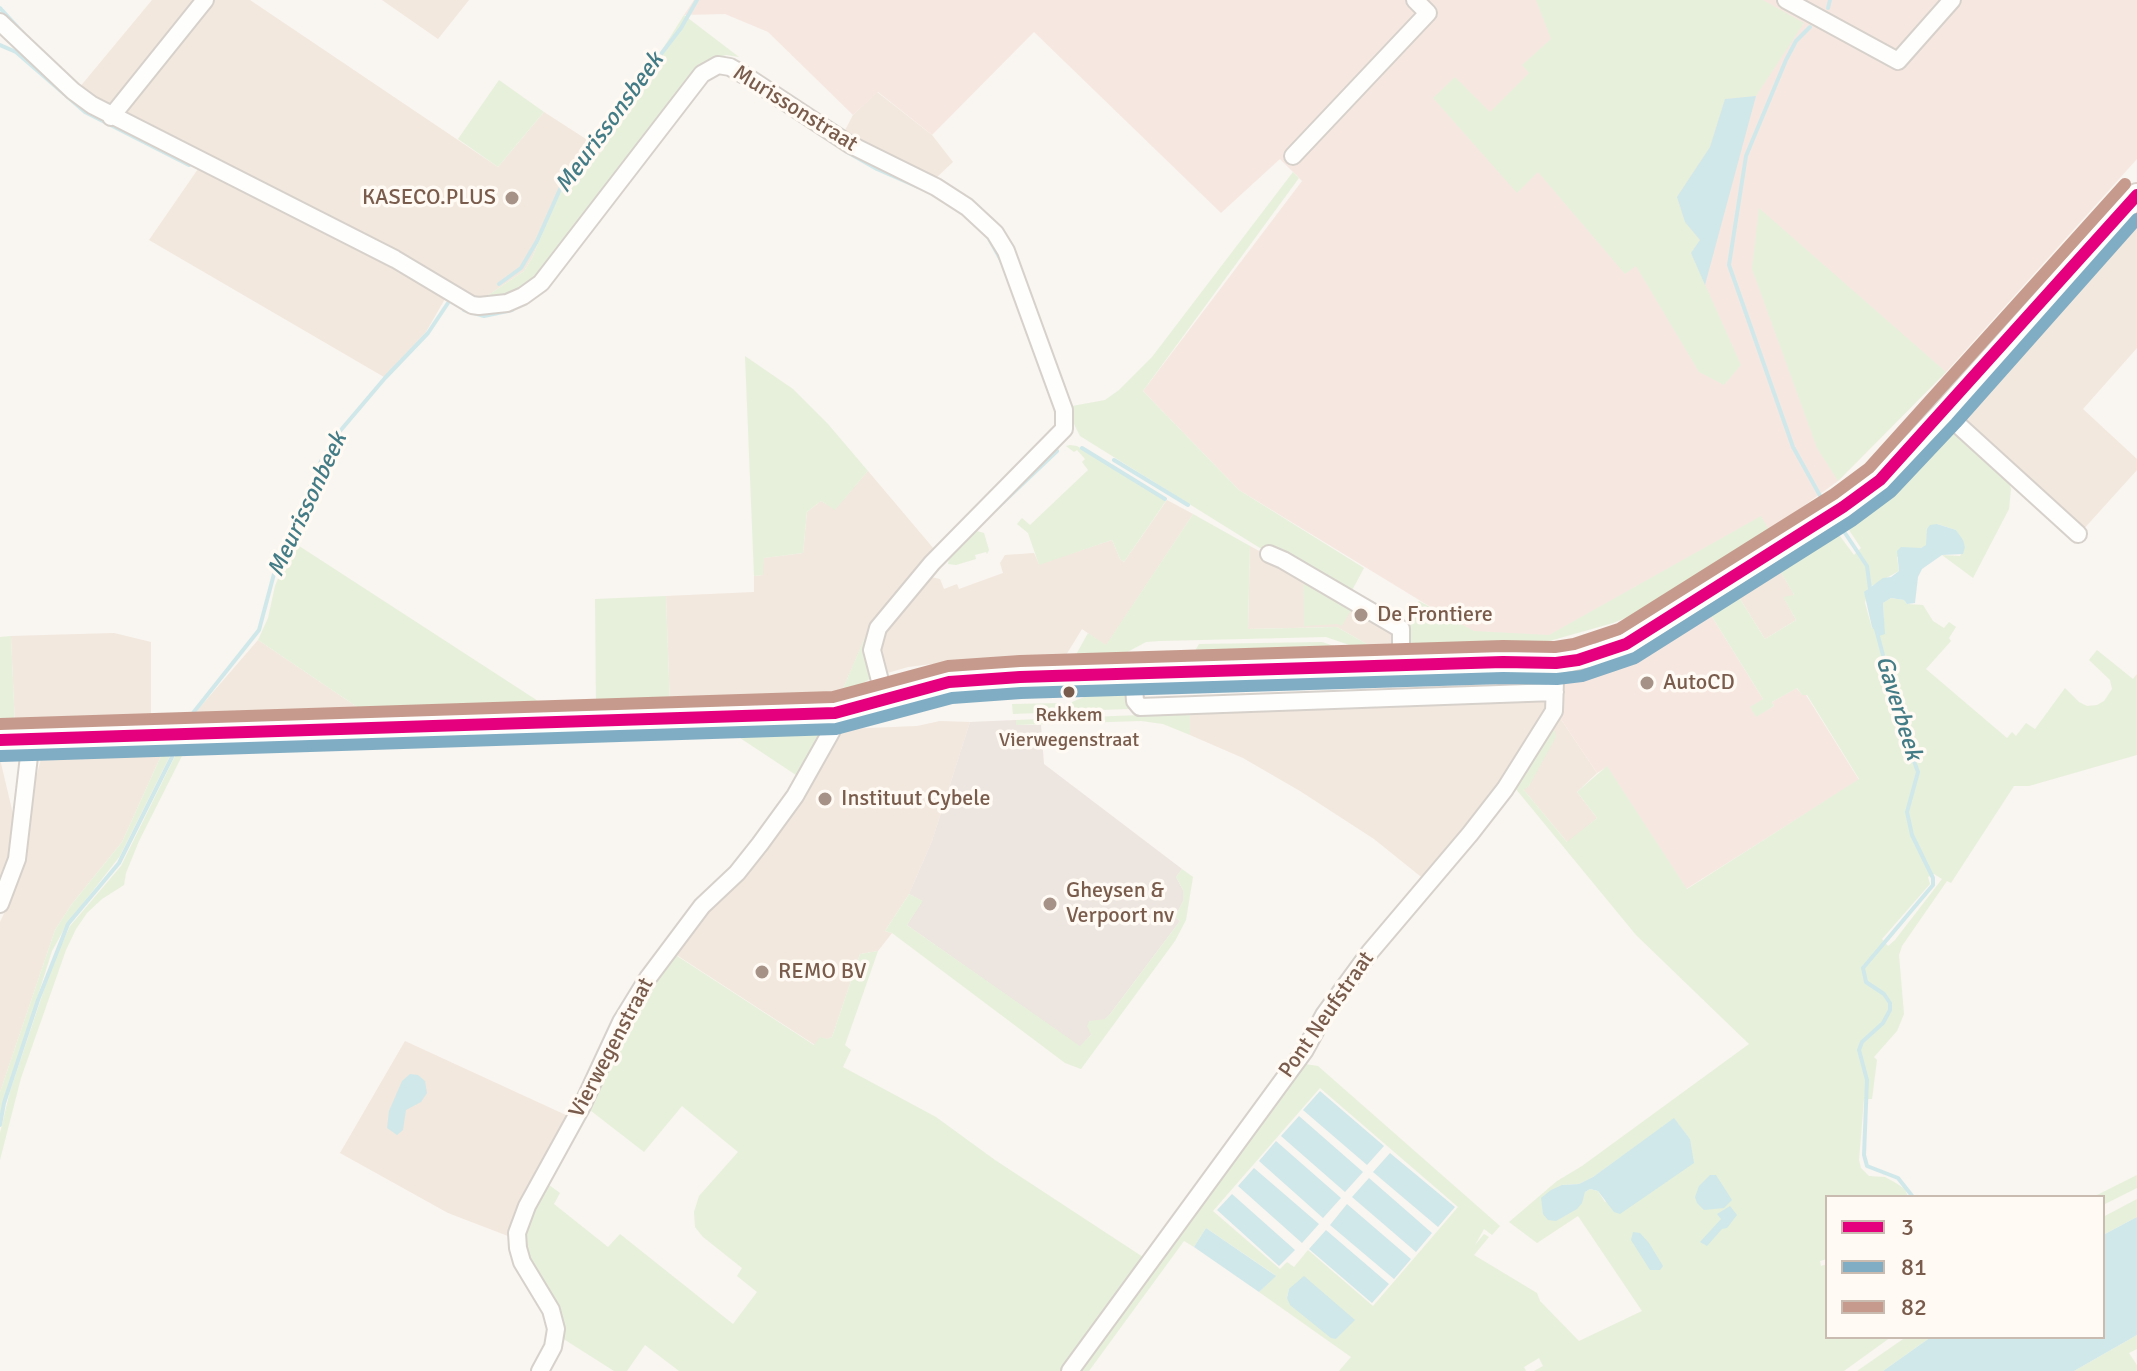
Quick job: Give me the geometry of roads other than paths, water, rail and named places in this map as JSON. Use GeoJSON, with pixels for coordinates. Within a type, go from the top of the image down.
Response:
{"type":"FeatureCollection","features":[{"type":"Feature","properties":{"kind":"main road"},"geometry":{"type":"LineString","coordinates":[[0,740],[835,713],[920,704],[995,678],[1401,666],[1556,658],[1666,617],[1862,494],[1895,466],[2137,195]]}},
{"type":"Feature","properties":{"kind":"street"},"geometry":{"type":"LineString","coordinates":[[111,117],[205,0]]}},
{"type":"Feature","properties":{"kind":"street"},"geometry":{"type":"LineString","coordinates":[[1415,0],[1428,13]]}},
{"type":"Feature","properties":{"kind":"street"},"geometry":{"type":"LineString","coordinates":[[1293,156],[1441,0]]}},
{"type":"Feature","properties":{"kind":"street"},"geometry":{"type":"LineString","coordinates":[[1786,0],[1898,61],[1952,0]]}},
{"type":"Feature","properties":{"kind":"street","name":"Murissonstraat"},"geometry":{"type":"LineString","coordinates":[[0,22],[73,91],[111,117],[395,259],[472,305],[507,303],[541,283],[702,74],[718,65],[730,67],[849,144],[936,187],[967,207],[995,233],[1006,251],[1064,410],[1064,429],[932,563],[878,628],[872,650],[885,706]]}},
{"type":"Feature","properties":{"kind":"street"},"geometry":{"type":"LineString","coordinates":[[1944,412],[2078,534]]}},
{"type":"Feature","properties":{"kind":"street"},"geometry":{"type":"LineString","coordinates":[[1269,554],[1401,629],[1401,666]]}},
{"type":"Feature","properties":{"kind":"street","name":"Pont Neufstraat"},"geometry":{"type":"LineString","coordinates":[[1070,1371],[1305,1050],[1324,1015],[1370,952],[1505,789],[1554,711],[1556,658]]}},
{"type":"Feature","properties":{"kind":"street"},"geometry":{"type":"LineString","coordinates":[[1133,673],[1135,701],[1140,707],[1555,692]]}},
{"type":"Feature","properties":{"kind":"street","name":"Vierwegenstraat"},"geometry":{"type":"LineString","coordinates":[[540,1371],[553,1347],[556,1329],[551,1310],[522,1262],[518,1248],[517,1233],[527,1206],[581,1108],[621,1022],[648,978],[702,906],[753,854],[795,796],[835,725],[835,713]]}},
{"type":"Feature","properties":{"kind":"street"},"geometry":{"type":"LineString","coordinates":[[2,894],[17,859],[31,739]]}},
{"type":"Feature","properties":{"kind":"water"},"geometry":{"type":"Polygon","coordinates":[[[1756,96],[1705,285],[1691,253],[1700,240],[1685,222],[1677,197],[1710,147],[1725,99],[1756,96]]]}},
{"type":"Feature","properties":{"kind":"water"},"geometry":{"type":"Polygon","coordinates":[[[1937,524],[1956,530],[1963,540],[1963,554],[1942,555],[1922,569],[1915,603],[1907,604],[1904,600],[1891,598],[1883,603],[1885,634],[1879,636],[1872,627],[1864,592],[1899,571],[1897,551],[1901,547],[1921,548],[1926,545],[1927,529],[1937,524]]]}},
{"type":"Feature","properties":{"kind":"water"},"geometry":{"type":"Polygon","coordinates":[[[410,1074],[418,1075],[425,1081],[427,1093],[421,1102],[406,1110],[403,1130],[397,1135],[387,1128],[389,1111],[402,1081],[410,1074]]]}},
{"type":"Feature","properties":{"kind":"water"},"geometry":{"type":"Polygon","coordinates":[[[1320,1091],[1384,1146],[1367,1165],[1303,1110],[1320,1091]]]}},
{"type":"Feature","properties":{"kind":"water"},"geometry":{"type":"Polygon","coordinates":[[[1299,1116],[1363,1172],[1345,1192],[1281,1136],[1299,1116]]]}},
{"type":"Feature","properties":{"kind":"water"},"geometry":{"type":"Polygon","coordinates":[[[1674,1118],[1690,1139],[1694,1163],[1620,1214],[1614,1212],[1598,1191],[1590,1189],[1585,1192],[1577,1209],[1556,1221],[1548,1220],[1543,1214],[1541,1198],[1551,1190],[1562,1185],[1579,1184],[1593,1177],[1674,1118]]]}},
{"type":"Feature","properties":{"kind":"water"},"geometry":{"type":"Polygon","coordinates":[[[1276,1141],[1341,1198],[1323,1218],[1259,1161],[1276,1141]]]}},
{"type":"Feature","properties":{"kind":"water"},"geometry":{"type":"Polygon","coordinates":[[[1390,1153],[1455,1207],[1438,1227],[1373,1172],[1390,1153]]]}},
{"type":"Feature","properties":{"kind":"water"},"geometry":{"type":"Polygon","coordinates":[[[1254,1168],[1319,1224],[1302,1243],[1238,1186],[1254,1168]]]}},
{"type":"Feature","properties":{"kind":"water"},"geometry":{"type":"Polygon","coordinates":[[[1710,1175],[1716,1175],[1732,1200],[1724,1208],[1704,1210],[1697,1203],[1695,1197],[1699,1186],[1710,1175]]]}},
{"type":"Feature","properties":{"kind":"water"},"geometry":{"type":"Polygon","coordinates":[[[1369,1178],[1432,1233],[1416,1252],[1352,1197],[1369,1178]]]}},
{"type":"Feature","properties":{"kind":"water"},"geometry":{"type":"Polygon","coordinates":[[[1232,1194],[1295,1250],[1279,1266],[1217,1210],[1232,1194]]]}},
{"type":"Feature","properties":{"kind":"water"},"geometry":{"type":"Polygon","coordinates":[[[1347,1204],[1411,1259],[1394,1279],[1330,1225],[1347,1204]]]}},
{"type":"Feature","properties":{"kind":"water"},"geometry":{"type":"Polygon","coordinates":[[[1730,1206],[1737,1215],[1727,1228],[1722,1229],[1707,1246],[1700,1242],[1721,1219],[1717,1214],[1730,1206]]]}},
{"type":"Feature","properties":{"kind":"water"},"geometry":{"type":"Polygon","coordinates":[[[2137,1217],[2137,1335],[2074,1371],[1883,1371],[1928,1339],[2105,1339],[2105,1234],[2137,1217]]]}},
{"type":"Feature","properties":{"kind":"water"},"geometry":{"type":"Polygon","coordinates":[[[1206,1228],[1276,1276],[1259,1292],[1194,1247],[1206,1228]]]}},
{"type":"Feature","properties":{"kind":"water"},"geometry":{"type":"Polygon","coordinates":[[[1326,1230],[1389,1284],[1372,1303],[1309,1249],[1326,1230]]]}},
{"type":"Feature","properties":{"kind":"water"},"geometry":{"type":"Polygon","coordinates":[[[1633,1232],[1640,1233],[1649,1243],[1663,1266],[1660,1270],[1650,1270],[1631,1240],[1633,1232]]]}},
{"type":"Feature","properties":{"kind":"water"},"geometry":{"type":"Polygon","coordinates":[[[1304,1276],[1355,1320],[1336,1339],[1290,1305],[1287,1298],[1289,1289],[1304,1276]]]}},
{"type":"Feature","properties":{"kind":"waterway","name":"Meurissonsbeek"},"geometry":{"type":"LineString","coordinates":[[499,284],[521,268],[561,187],[601,143],[697,0]]}},
{"type":"Feature","properties":{"kind":"waterway"},"geometry":{"type":"LineString","coordinates":[[1828,8],[1830,0]]}},
{"type":"Feature","properties":{"kind":"waterway"},"geometry":{"type":"LineString","coordinates":[[0,8],[24,34]]}},
{"type":"Feature","properties":{"kind":"waterway"},"geometry":{"type":"LineString","coordinates":[[1810,27],[1796,41],[1786,60],[1746,156],[1729,265],[1793,447],[1823,501]]}},
{"type":"Feature","properties":{"kind":"waterway"},"geometry":{"type":"LineString","coordinates":[[0,45],[16,52],[85,112],[189,165]]}},
{"type":"Feature","properties":{"kind":"waterway"},"geometry":{"type":"LineString","coordinates":[[847,152],[918,187]]}},
{"type":"Feature","properties":{"kind":"waterway"},"geometry":{"type":"LineString","coordinates":[[978,207],[995,223]]}},
{"type":"Feature","properties":{"kind":"waterway"},"geometry":{"type":"LineString","coordinates":[[987,235],[1002,262]]}},
{"type":"Feature","properties":{"kind":"waterway","name":"Meurissonbeek"},"geometry":{"type":"LineString","coordinates":[[189,718],[259,630],[278,559],[321,461],[335,437],[428,333],[448,303]]}},
{"type":"Feature","properties":{"kind":"waterway"},"geometry":{"type":"LineString","coordinates":[[464,310],[484,316],[512,310]]}},
{"type":"Feature","properties":{"kind":"waterway"},"geometry":{"type":"LineString","coordinates":[[1082,448],[1165,499]]}},
{"type":"Feature","properties":{"kind":"waterway"},"geometry":{"type":"LineString","coordinates":[[995,510],[1057,451]]}},
{"type":"Feature","properties":{"kind":"waterway"},"geometry":{"type":"LineString","coordinates":[[1114,460],[1188,505]]}},
{"type":"Feature","properties":{"kind":"waterway","name":"Gaverbeek"},"geometry":{"type":"LineString","coordinates":[[1843,530],[1867,566],[1870,589]]}},
{"type":"Feature","properties":{"kind":"waterway","name":"Gaverbeek"},"geometry":{"type":"LineString","coordinates":[[1876,629],[1905,737],[1918,772],[1907,812],[1912,835],[1933,878],[1933,885],[1863,968],[1866,982],[1884,994],[1890,1003],[1883,1023],[1862,1042],[1859,1050],[1867,1080],[1864,1155],[1867,1166],[1898,1178],[1911,1195]]}},
{"type":"Feature","properties":{"kind":"waterway","name":"Meurissonbeek"},"geometry":{"type":"LineString","coordinates":[[0,1125],[4,1103],[38,1000],[68,924],[119,863],[172,757]]}},
{"type":"Feature","properties":{"kind":"place","name":"KASECO.PLUS"},"geometry":{"type":"Point","coordinates":[512,198]}},
{"type":"Feature","properties":{"kind":"place","name":"De Frontiere"},"geometry":{"type":"Point","coordinates":[1361,615]}},
{"type":"Feature","properties":{"kind":"place","name":"AutoCD"},"geometry":{"type":"Point","coordinates":[1647,683]}},
{"type":"Feature","properties":{"kind":"place","name":"Rekkem Vierwegenstraat"},"geometry":{"type":"Point","coordinates":[1069,692]}},
{"type":"Feature","properties":{"kind":"place","name":"Instituut Cybele"},"geometry":{"type":"Point","coordinates":[825,799]}},
{"type":"Feature","properties":{"kind":"place","name":"Gheysen & Verpoort nv"},"geometry":{"type":"Point","coordinates":[1050,904]}},
{"type":"Feature","properties":{"kind":"place","name":"REMO BV"},"geometry":{"type":"Point","coordinates":[762,972]}}]}
